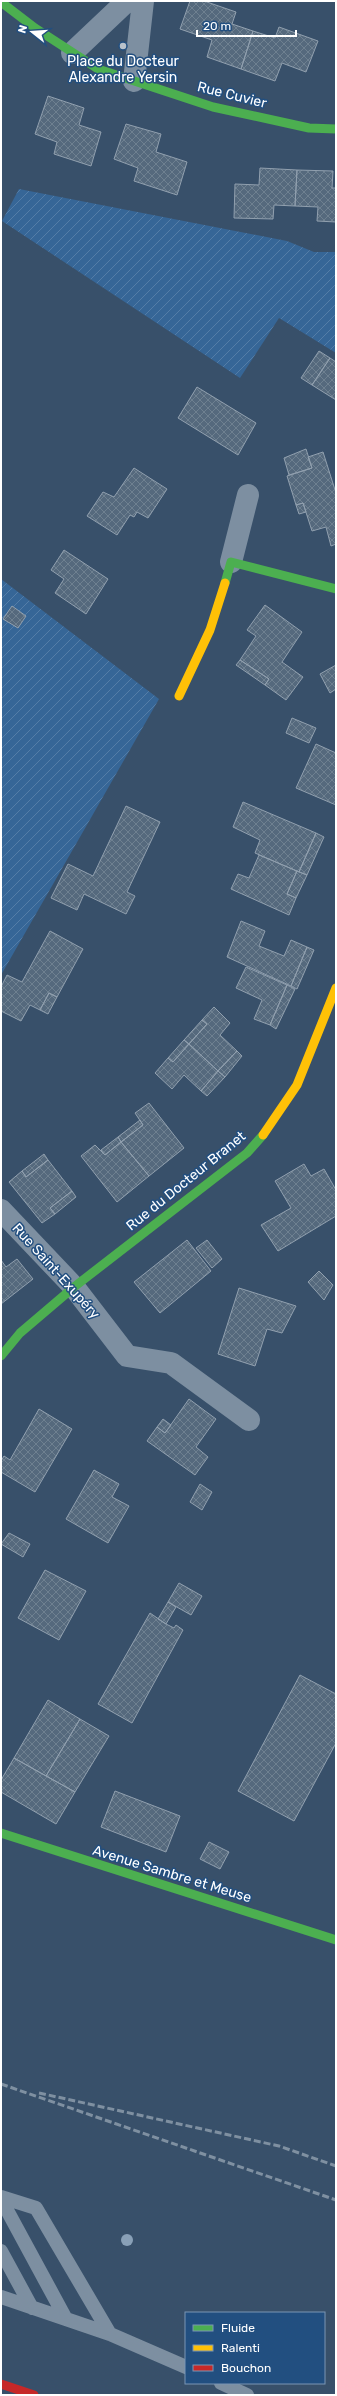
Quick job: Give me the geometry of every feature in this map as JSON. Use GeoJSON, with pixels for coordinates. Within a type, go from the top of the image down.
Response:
{"type":"FeatureCollection","features":[{"type":"Feature","properties":{"kind":"street"},"geometry":{"type":"LineString","coordinates":[[72,53],[127,1]]}},
{"type":"Feature","properties":{"kind":"street"},"geometry":{"type":"LineString","coordinates":[[134,81],[143,1]]}},
{"type":"Feature","properties":{"kind":"street","name":"Rue Cuvier"},"geometry":{"type":"LineString","coordinates":[[1,2],[72,53],[98,69],[212,107],[309,128],[336,129]]}},
{"type":"Feature","properties":{"kind":"street"},"geometry":{"type":"LineString","coordinates":[[179,696],[210,630],[231,562],[248,495]]}},
{"type":"Feature","properties":{"kind":"street"},"geometry":{"type":"LineString","coordinates":[[231,562],[336,589]]}},
{"type":"Feature","properties":{"kind":"street","name":"Rue du Docteur Branet"},"geometry":{"type":"LineString","coordinates":[[1,1356],[20,1333],[74,1287],[247,1153],[271,1125],[297,1085],[336,988]]}},
{"type":"Feature","properties":{"kind":"street","name":"Rue Saint-Exupéry"},"geometry":{"type":"LineString","coordinates":[[1,1210],[74,1287],[127,1356],[171,1363],[249,1420]]}},
{"type":"Feature","properties":{"kind":"street","name":"Avenue Sambre et Meuse"},"geometry":{"type":"LineString","coordinates":[[1,1833],[336,1940]]}},
{"type":"Feature","properties":{"kind":"street"},"geometry":{"type":"LineString","coordinates":[[1,2384],[34,2395]]}},
{"type":"Feature","properties":{"kind":"lane"},"geometry":{"type":"LineString","coordinates":[[1,2198],[66,2319]]}},
{"type":"Feature","properties":{"kind":"lane"},"geometry":{"type":"LineString","coordinates":[[1,2198],[36,2208],[110,2334]]}},
{"type":"Feature","properties":{"kind":"lane"},"geometry":{"type":"LineString","coordinates":[[1,2251],[32,2308]]}},
{"type":"Feature","properties":{"kind":"lane"},"geometry":{"type":"LineString","coordinates":[[1,2296],[110,2334],[185,2368]]}},
{"type":"Feature","properties":{"kind":"lane"},"geometry":{"type":"LineString","coordinates":[[223,2384],[248,2395]]}},
{"type":"Feature","properties":{"kind":"shaded area"},"geometry":{"type":"Polygon","coordinates":[[[19,189],[287,241],[314,252],[336,252],[336,353],[279,318],[240,378],[2,221],[19,189]]]}},
{"type":"Feature","properties":{"kind":"shaded area"},"geometry":{"type":"Polygon","coordinates":[[[1,579],[159,699],[1,975],[1,579]]]}},
{"type":"Feature","properties":{"kind":"building"},"geometry":{"type":"Polygon","coordinates":[[[190,1],[204,1],[236,12],[232,24],[253,31],[241,69],[207,57],[212,40],[180,29],[190,1]]]}},
{"type":"Feature","properties":{"kind":"building"},"geometry":{"type":"Polygon","coordinates":[[[279,27],[318,41],[306,72],[282,63],[275,81],[241,69],[253,31],[275,38],[279,27]]]}},
{"type":"Feature","properties":{"kind":"building"},"geometry":{"type":"Polygon","coordinates":[[[48,96],[84,108],[79,125],[101,132],[91,166],[54,154],[57,142],[35,134],[48,96]]]}},
{"type":"Feature","properties":{"kind":"building"},"geometry":{"type":"Polygon","coordinates":[[[126,124],[161,134],[156,152],[187,162],[177,195],[134,181],[138,168],[114,159],[126,124]]]}},
{"type":"Feature","properties":{"kind":"building"},"geometry":{"type":"Polygon","coordinates":[[[260,168],[297,170],[295,206],[274,205],[273,219],[234,218],[235,184],[259,185],[260,168]]]}},
{"type":"Feature","properties":{"kind":"building"},"geometry":{"type":"Polygon","coordinates":[[[297,170],[333,171],[332,188],[336,188],[336,222],[317,221],[318,207],[295,206],[297,170]]]}},
{"type":"Feature","properties":{"kind":"building"},"geometry":{"type":"Polygon","coordinates":[[[319,351],[330,358],[312,385],[301,378],[319,351]]]}},
{"type":"Feature","properties":{"kind":"building"},"geometry":{"type":"Polygon","coordinates":[[[330,358],[336,362],[336,400],[312,385],[330,358]]]}},
{"type":"Feature","properties":{"kind":"building"},"geometry":{"type":"Polygon","coordinates":[[[197,387],[256,423],[238,455],[178,418],[197,387]]]}},
{"type":"Feature","properties":{"kind":"building"},"geometry":{"type":"Polygon","coordinates":[[[306,449],[312,468],[289,475],[284,458],[306,449]]]}},
{"type":"Feature","properties":{"kind":"building"},"geometry":{"type":"Polygon","coordinates":[[[323,452],[336,493],[336,544],[331,546],[326,527],[312,531],[303,503],[296,505],[287,476],[312,468],[308,457],[323,452]]]}},
{"type":"Feature","properties":{"kind":"building"},"geometry":{"type":"Polygon","coordinates":[[[134,468],[167,489],[148,518],[137,512],[134,517],[130,515],[117,535],[87,516],[103,492],[114,497],[134,468]]]}},
{"type":"Feature","properties":{"kind":"building"},"geometry":{"type":"Polygon","coordinates":[[[303,503],[306,512],[299,514],[296,505],[303,503]]]}},
{"type":"Feature","properties":{"kind":"building"},"geometry":{"type":"Polygon","coordinates":[[[64,550],[108,579],[86,614],[55,593],[64,579],[51,570],[64,550]]]}},
{"type":"Feature","properties":{"kind":"building"},"geometry":{"type":"Polygon","coordinates":[[[265,605],[302,632],[282,662],[303,677],[286,700],[265,685],[269,679],[240,660],[256,636],[247,630],[265,605]]]}},
{"type":"Feature","properties":{"kind":"building"},"geometry":{"type":"Polygon","coordinates":[[[12,606],[26,616],[18,628],[3,619],[12,606]]]}},
{"type":"Feature","properties":{"kind":"building"},"geometry":{"type":"Polygon","coordinates":[[[240,660],[269,679],[265,685],[236,665],[240,660]]]}},
{"type":"Feature","properties":{"kind":"building"},"geometry":{"type":"Polygon","coordinates":[[[336,665],[336,689],[330,693],[320,674],[336,665]]]}},
{"type":"Feature","properties":{"kind":"building"},"geometry":{"type":"Polygon","coordinates":[[[292,718],[316,728],[309,743],[286,733],[292,718]]]}},
{"type":"Feature","properties":{"kind":"building"},"geometry":{"type":"Polygon","coordinates":[[[316,744],[336,753],[336,805],[296,788],[316,744]]]}},
{"type":"Feature","properties":{"kind":"building"},"geometry":{"type":"Polygon","coordinates":[[[243,802],[316,833],[299,872],[255,853],[260,840],[233,827],[243,802]]]}},
{"type":"Feature","properties":{"kind":"building"},"geometry":{"type":"Polygon","coordinates":[[[126,806],[160,822],[127,892],[135,896],[126,914],[84,894],[77,910],[51,898],[68,864],[93,876],[126,806]]]}},
{"type":"Feature","properties":{"kind":"building"},"geometry":{"type":"Polygon","coordinates":[[[316,833],[324,837],[307,875],[299,872],[316,833]]]}},
{"type":"Feature","properties":{"kind":"building"},"geometry":{"type":"Polygon","coordinates":[[[259,855],[297,871],[287,894],[296,898],[289,915],[231,889],[238,874],[249,878],[259,855]]]}},
{"type":"Feature","properties":{"kind":"building"},"geometry":{"type":"Polygon","coordinates":[[[297,871],[307,875],[296,898],[287,894],[297,871]]]}},
{"type":"Feature","properties":{"kind":"building"},"geometry":{"type":"Polygon","coordinates":[[[241,921],[265,931],[259,946],[284,956],[291,940],[307,947],[291,986],[227,957],[241,921]]]}},
{"type":"Feature","properties":{"kind":"building"},"geometry":{"type":"Polygon","coordinates":[[[50,931],[83,949],[57,997],[49,993],[40,1010],[30,1005],[21,1021],[1,1011],[1,987],[7,975],[22,982],[50,931]]]}},
{"type":"Feature","properties":{"kind":"building"},"geometry":{"type":"Polygon","coordinates":[[[307,947],[314,950],[297,989],[291,986],[307,947]]]}},
{"type":"Feature","properties":{"kind":"building"},"geometry":{"type":"Polygon","coordinates":[[[246,967],[287,985],[270,1025],[254,1019],[262,1000],[236,988],[246,967]]]}},
{"type":"Feature","properties":{"kind":"building"},"geometry":{"type":"Polygon","coordinates":[[[287,985],[295,989],[276,1029],[270,1025],[287,985]]]}},
{"type":"Feature","properties":{"kind":"building"},"geometry":{"type":"Polygon","coordinates":[[[49,993],[57,997],[48,1014],[40,1010],[49,993]]]}},
{"type":"Feature","properties":{"kind":"building"},"geometry":{"type":"Polygon","coordinates":[[[214,1007],[230,1023],[220,1035],[237,1051],[218,1071],[189,1044],[207,1024],[202,1020],[214,1007]]]}},
{"type":"Feature","properties":{"kind":"building"},"geometry":{"type":"Polygon","coordinates":[[[202,1020],[207,1024],[189,1044],[184,1040],[202,1020]]]}},
{"type":"Feature","properties":{"kind":"building"},"geometry":{"type":"Polygon","coordinates":[[[184,1040],[189,1044],[173,1062],[168,1058],[184,1040]]]}},
{"type":"Feature","properties":{"kind":"building"},"geometry":{"type":"Polygon","coordinates":[[[189,1044],[218,1071],[201,1091],[184,1075],[172,1089],[155,1073],[168,1058],[173,1062],[189,1044]]]}},
{"type":"Feature","properties":{"kind":"building"},"geometry":{"type":"Polygon","coordinates":[[[237,1051],[242,1056],[225,1077],[218,1071],[237,1051]]]}},
{"type":"Feature","properties":{"kind":"building"},"geometry":{"type":"Polygon","coordinates":[[[218,1071],[225,1077],[207,1096],[201,1091],[218,1071]]]}},
{"type":"Feature","properties":{"kind":"building"},"geometry":{"type":"Polygon","coordinates":[[[149,1103],[184,1148],[149,1176],[121,1142],[143,1125],[135,1113],[149,1103]]]}},
{"type":"Feature","properties":{"kind":"building"},"geometry":{"type":"Polygon","coordinates":[[[140,1120],[143,1125],[121,1142],[118,1137],[140,1120]]]}},
{"type":"Feature","properties":{"kind":"building"},"geometry":{"type":"Polygon","coordinates":[[[118,1137],[121,1142],[105,1155],[101,1150],[118,1137]]]}},
{"type":"Feature","properties":{"kind":"building"},"geometry":{"type":"Polygon","coordinates":[[[121,1142],[149,1176],[117,1202],[81,1156],[95,1145],[105,1155],[121,1142]]]}},
{"type":"Feature","properties":{"kind":"building"},"geometry":{"type":"Polygon","coordinates":[[[44,1154],[48,1160],[26,1177],[22,1171],[44,1154]]]}},
{"type":"Feature","properties":{"kind":"building"},"geometry":{"type":"Polygon","coordinates":[[[48,1160],[72,1191],[50,1208],[55,1214],[42,1223],[9,1182],[22,1171],[26,1177],[48,1160]]]}},
{"type":"Feature","properties":{"kind":"building"},"geometry":{"type":"Polygon","coordinates":[[[304,1164],[311,1176],[324,1169],[336,1190],[336,1216],[278,1251],[261,1225],[291,1208],[275,1181],[304,1164]]]}},
{"type":"Feature","properties":{"kind":"building"},"geometry":{"type":"Polygon","coordinates":[[[72,1191],[76,1197],[55,1214],[50,1208],[72,1191]]]}},
{"type":"Feature","properties":{"kind":"building"},"geometry":{"type":"Polygon","coordinates":[[[187,1240],[211,1271],[160,1313],[134,1282],[187,1240]]]}},
{"type":"Feature","properties":{"kind":"building"},"geometry":{"type":"Polygon","coordinates":[[[207,1240],[222,1259],[212,1268],[196,1248],[207,1240]]]}},
{"type":"Feature","properties":{"kind":"building"},"geometry":{"type":"Polygon","coordinates":[[[17,1259],[33,1279],[1,1304],[1,1260],[6,1267],[17,1259]]]}},
{"type":"Feature","properties":{"kind":"building"},"geometry":{"type":"Polygon","coordinates":[[[319,1271],[333,1285],[324,1300],[308,1282],[319,1271]]]}},
{"type":"Feature","properties":{"kind":"building"},"geometry":{"type":"Polygon","coordinates":[[[239,1288],[296,1306],[282,1333],[267,1329],[255,1366],[218,1354],[239,1288]]]}},
{"type":"Feature","properties":{"kind":"building"},"geometry":{"type":"Polygon","coordinates":[[[189,1399],[216,1419],[196,1447],[208,1457],[195,1475],[147,1441],[157,1427],[165,1433],[189,1399]]]}},
{"type":"Feature","properties":{"kind":"building"},"geometry":{"type":"Polygon","coordinates":[[[39,1409],[72,1429],[35,1492],[1,1472],[1,1461],[4,1456],[10,1460],[39,1409]]]}},
{"type":"Feature","properties":{"kind":"building"},"geometry":{"type":"Polygon","coordinates":[[[163,1419],[171,1425],[165,1433],[157,1427],[163,1419]]]}},
{"type":"Feature","properties":{"kind":"building"},"geometry":{"type":"Polygon","coordinates":[[[94,1470],[119,1484],[112,1497],[129,1506],[108,1543],[66,1519],[94,1470]]]}},
{"type":"Feature","properties":{"kind":"building"},"geometry":{"type":"Polygon","coordinates":[[[200,1484],[212,1492],[202,1510],[190,1502],[200,1484]]]}},
{"type":"Feature","properties":{"kind":"building"},"geometry":{"type":"Polygon","coordinates":[[[9,1533],[30,1544],[23,1557],[1,1544],[9,1533]]]}},
{"type":"Feature","properties":{"kind":"building"},"geometry":{"type":"Polygon","coordinates":[[[45,1570],[86,1591],[59,1640],[18,1618],[45,1570]]]}},
{"type":"Feature","properties":{"kind":"building"},"geometry":{"type":"Polygon","coordinates":[[[179,1583],[202,1596],[191,1615],[168,1602],[179,1583]]]}},
{"type":"Feature","properties":{"kind":"building"},"geometry":{"type":"Polygon","coordinates":[[[168,1602],[176,1607],[166,1624],[158,1619],[168,1602]]]}},
{"type":"Feature","properties":{"kind":"building"},"geometry":{"type":"Polygon","coordinates":[[[150,1613],[166,1624],[174,1628],[176,1625],[183,1630],[132,1723],[98,1704],[150,1613]]]}},
{"type":"Feature","properties":{"kind":"building"},"geometry":{"type":"Polygon","coordinates":[[[300,1675],[336,1694],[336,1743],[294,1821],[238,1791],[300,1675]]]}},
{"type":"Feature","properties":{"kind":"building"},"geometry":{"type":"Polygon","coordinates":[[[48,1700],[80,1719],[46,1776],[14,1758],[48,1700]]]}},
{"type":"Feature","properties":{"kind":"building"},"geometry":{"type":"Polygon","coordinates":[[[80,1719],[109,1736],[75,1792],[46,1776],[80,1719]]]}},
{"type":"Feature","properties":{"kind":"building"},"geometry":{"type":"Polygon","coordinates":[[[14,1758],[75,1792],[56,1824],[1,1792],[1,1780],[14,1758]]]}},
{"type":"Feature","properties":{"kind":"building"},"geometry":{"type":"Polygon","coordinates":[[[115,1791],[180,1816],[166,1852],[101,1827],[115,1791]]]}},
{"type":"Feature","properties":{"kind":"building"},"geometry":{"type":"Polygon","coordinates":[[[209,1842],[229,1852],[220,1869],[200,1859],[209,1842]]]}},
{"type":"Feature","properties":{"kind":"railway"},"geometry":{"type":"LineString","coordinates":[[1,2084],[336,2200]]}},
{"type":"Feature","properties":{"kind":"railway"},"geometry":{"type":"LineString","coordinates":[[39,2093],[279,2146],[336,2166]]}},
{"type":"Feature","properties":{"kind":"traffic: fast"},"geometry":{"type":"LineString","coordinates":[[1,2],[35,28],[98,69],[213,107],[309,128],[336,129]]}},
{"type":"Feature","properties":{"kind":"traffic: fast"},"geometry":{"type":"LineString","coordinates":[[225,583],[231,562],[336,589]]}},
{"type":"Feature","properties":{"kind":"traffic: fast"},"geometry":{"type":"LineString","coordinates":[[1,1356],[20,1333],[74,1287],[247,1153],[263,1135]]}},
{"type":"Feature","properties":{"kind":"traffic: fast"},"geometry":{"type":"LineString","coordinates":[[1,1833],[336,1940]]}},
{"type":"Feature","properties":{"kind":"traffic: slow"},"geometry":{"type":"LineString","coordinates":[[179,696],[210,630],[225,583]]}},
{"type":"Feature","properties":{"kind":"traffic: slow"},"geometry":{"type":"LineString","coordinates":[[263,1135],[297,1085],[336,988]]}},
{"type":"Feature","properties":{"kind":"traffic: jam"},"geometry":{"type":"LineString","coordinates":[[1,2384],[34,2395]]}},
{"type":"Feature","properties":{"kind":"place","name":"Place du Docteur Alexandre Yersin"},"geometry":{"type":"Point","coordinates":[123,46]}}]}
